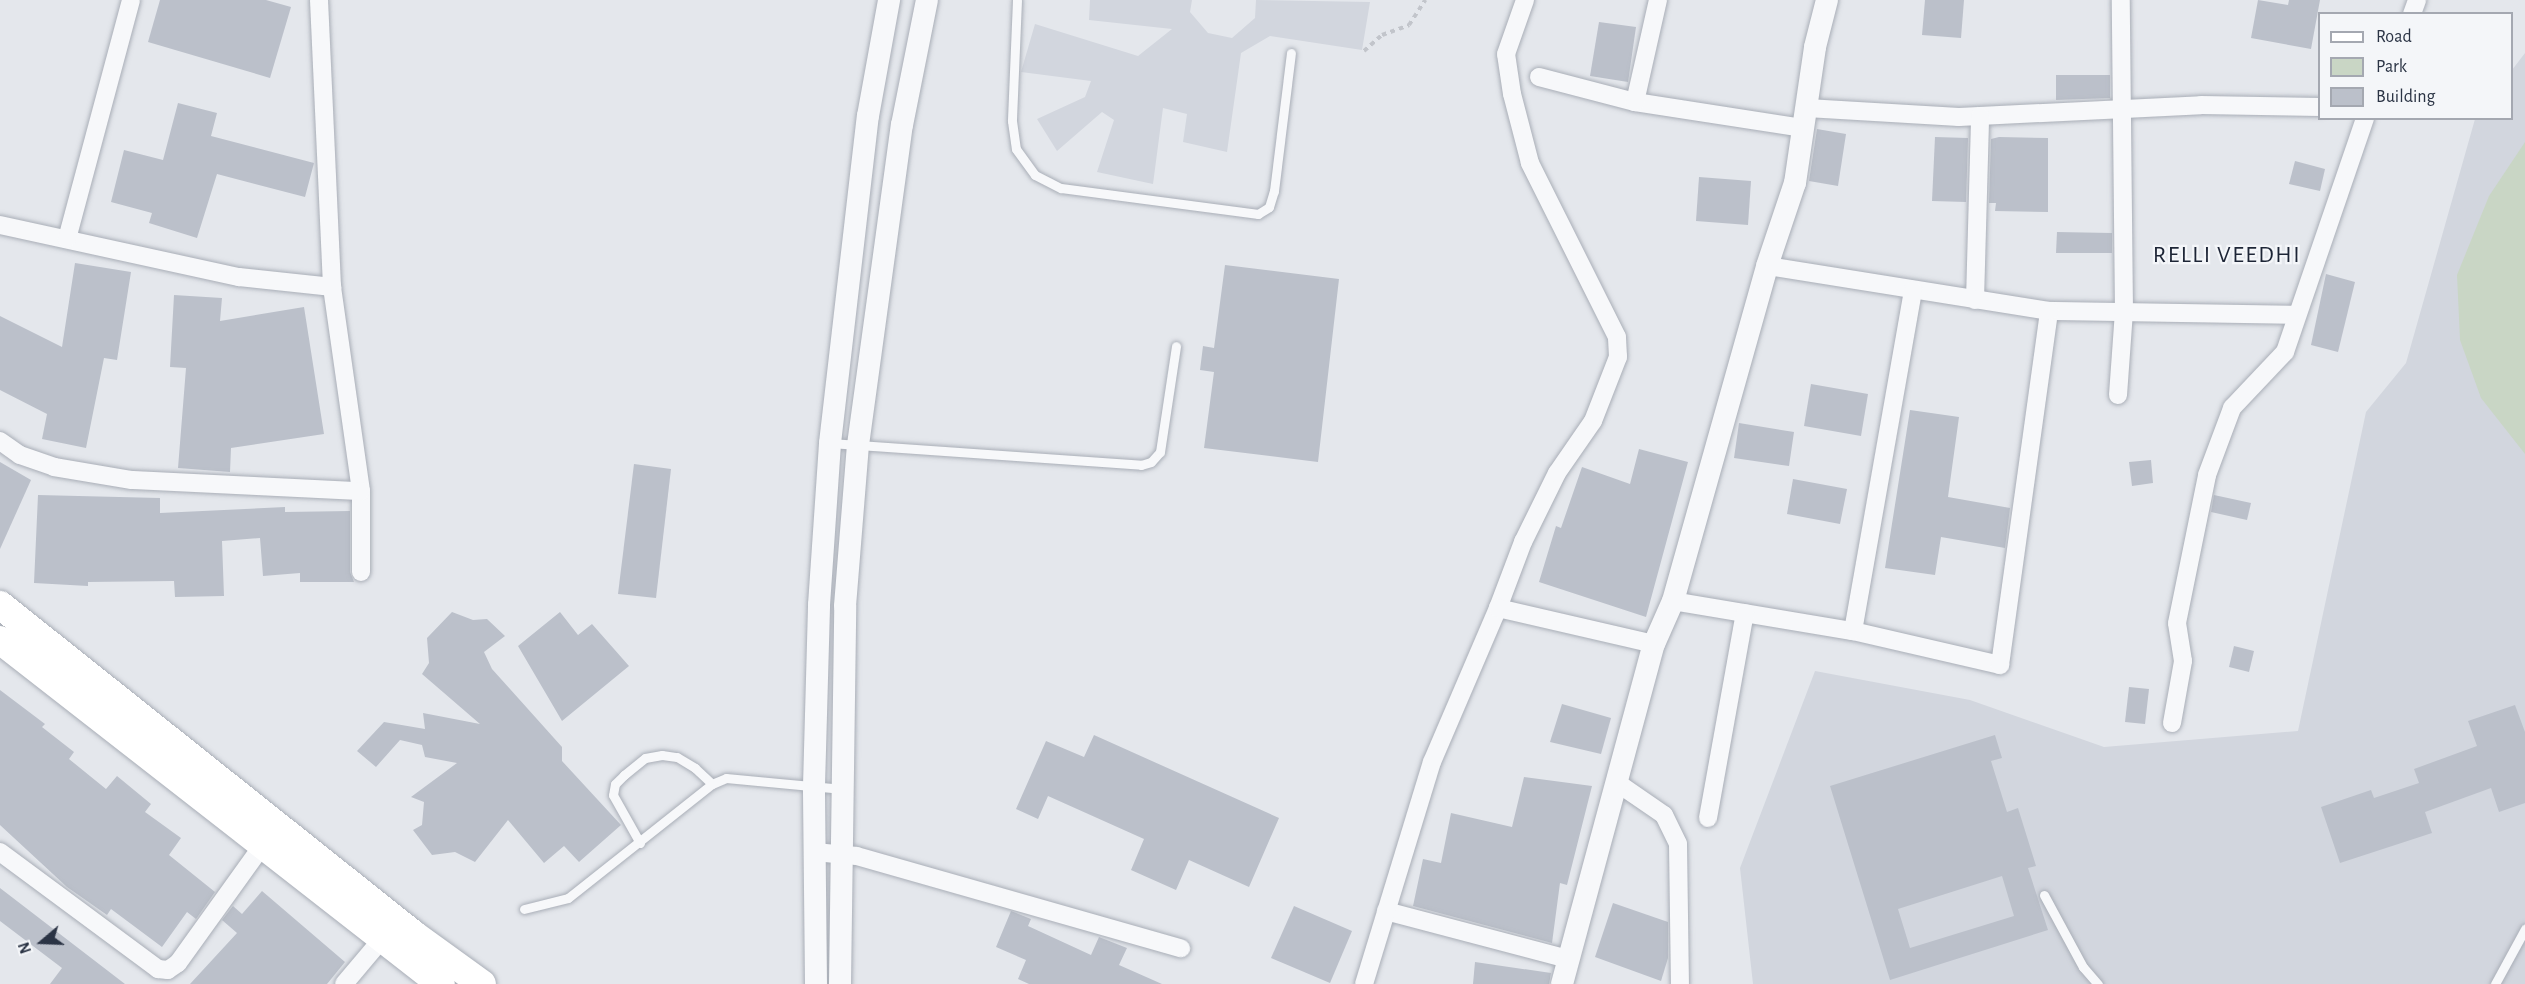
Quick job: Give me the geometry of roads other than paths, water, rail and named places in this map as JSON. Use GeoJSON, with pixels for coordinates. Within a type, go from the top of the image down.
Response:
{"type":"FeatureCollection","features":[{"type":"Feature","properties":{"kind":"main road"},"geometry":{"type":"LineString","coordinates":[[0,604],[412,934],[482,984]]}},
{"type":"Feature","properties":{"kind":"main road"},"geometry":{"type":"LineString","coordinates":[[0,640],[441,984]]}},
{"type":"Feature","properties":{"kind":"street"},"geometry":{"type":"LineString","coordinates":[[67,239],[131,0]]}},
{"type":"Feature","properties":{"kind":"street"},"geometry":{"type":"LineString","coordinates":[[319,0],[332,287],[361,491],[361,572]]}},
{"type":"Feature","properties":{"kind":"street"},"geometry":{"type":"LineString","coordinates":[[816,984],[814,786],[819,605],[830,443],[868,116],[889,0]]}},
{"type":"Feature","properties":{"kind":"street"},"geometry":{"type":"LineString","coordinates":[[840,984],[845,606],[858,446],[902,125],[927,0]]}},
{"type":"Feature","properties":{"kind":"street"},"geometry":{"type":"LineString","coordinates":[[1364,984],[1432,762],[1498,608],[1523,542],[1557,473],[1593,421],[1618,357],[1617,338],[1527,151],[1506,54],[1526,0]]}},
{"type":"Feature","properties":{"kind":"street"},"geometry":{"type":"LineString","coordinates":[[1635,102],[1658,0]]}},
{"type":"Feature","properties":{"kind":"street"},"geometry":{"type":"LineString","coordinates":[[1562,984],[1654,644],[1673,600],[1767,266],[1795,183],[1815,47],[1827,0]]}},
{"type":"Feature","properties":{"kind":"street"},"geometry":{"type":"LineString","coordinates":[[2118,395],[2124,312],[2124,110],[2121,0]]}},
{"type":"Feature","properties":{"kind":"street"},"geometry":{"type":"LineString","coordinates":[[1539,77],[1635,102],[1804,118],[1980,116],[2200,105],[2318,107]]}},
{"type":"Feature","properties":{"kind":"street"},"geometry":{"type":"LineString","coordinates":[[1976,300],[1980,116]]}},
{"type":"Feature","properties":{"kind":"street"},"geometry":{"type":"LineString","coordinates":[[2172,723],[2183,661],[2177,644],[2177,623],[2207,475],[2232,408],[2285,352],[2364,120]]}},
{"type":"Feature","properties":{"kind":"street"},"geometry":{"type":"LineString","coordinates":[[0,225],[239,277],[332,287]]}},
{"type":"Feature","properties":{"kind":"street"},"geometry":{"type":"LineString","coordinates":[[1767,266],[2049,311],[2297,315]]}},
{"type":"Feature","properties":{"kind":"street"},"geometry":{"type":"LineString","coordinates":[[1853,631],[1913,290]]}},
{"type":"Feature","properties":{"kind":"street"},"geometry":{"type":"LineString","coordinates":[[1673,600],[1853,631],[2000,664],[2049,311]]}},
{"type":"Feature","properties":{"kind":"street"},"geometry":{"type":"LineString","coordinates":[[0,441],[20,455],[54,467],[132,480],[361,491]]}},
{"type":"Feature","properties":{"kind":"street"},"geometry":{"type":"LineString","coordinates":[[1498,608],[1654,644]]}},
{"type":"Feature","properties":{"kind":"street"},"geometry":{"type":"LineString","coordinates":[[1708,818],[1745,613]]}},
{"type":"Feature","properties":{"kind":"street"},"geometry":{"type":"LineString","coordinates":[[1616,782],[1664,815],[1678,844],[1680,984]]}},
{"type":"Feature","properties":{"kind":"street"},"geometry":{"type":"LineString","coordinates":[[0,852],[158,969],[168,970],[178,963],[262,846]]}},
{"type":"Feature","properties":{"kind":"street"},"geometry":{"type":"LineString","coordinates":[[815,852],[840,853],[1181,948]]}},
{"type":"Feature","properties":{"kind":"street"},"geometry":{"type":"LineString","coordinates":[[1386,911],[1568,959]]}},
{"type":"Feature","properties":{"kind":"street"},"geometry":{"type":"LineString","coordinates":[[344,984],[382,939]]}},
{"type":"Feature","properties":{"kind":"lane"},"geometry":{"type":"LineString","coordinates":[[1017,0],[1012,121],[1016,149],[1035,175],[1061,188],[1258,214],[1269,207],[1274,191],[1291,53]]}},
{"type":"Feature","properties":{"kind":"lane"},"geometry":{"type":"LineString","coordinates":[[830,443],[1141,465],[1151,462],[1160,452],[1176,346]]}},
{"type":"Feature","properties":{"kind":"lane"},"geometry":{"type":"LineString","coordinates":[[640,843],[614,795],[615,784],[624,775],[645,758],[662,755],[677,758],[695,768],[712,784]]}},
{"type":"Feature","properties":{"kind":"lane"},"geometry":{"type":"LineString","coordinates":[[525,909],[567,897],[640,843],[712,784],[726,778],[749,778],[843,790]]}},
{"type":"Feature","properties":{"kind":"lane"},"geometry":{"type":"LineString","coordinates":[[2044,895],[2083,967],[2097,984]]}},
{"type":"Feature","properties":{"kind":"lane"},"geometry":{"type":"LineString","coordinates":[[2495,984],[2525,929]]}},
{"type":"Feature","properties":{"kind":"district","name":"RELLI VEEDHI"},"geometry":{"type":"Point","coordinates":[2227,256]}}]}
